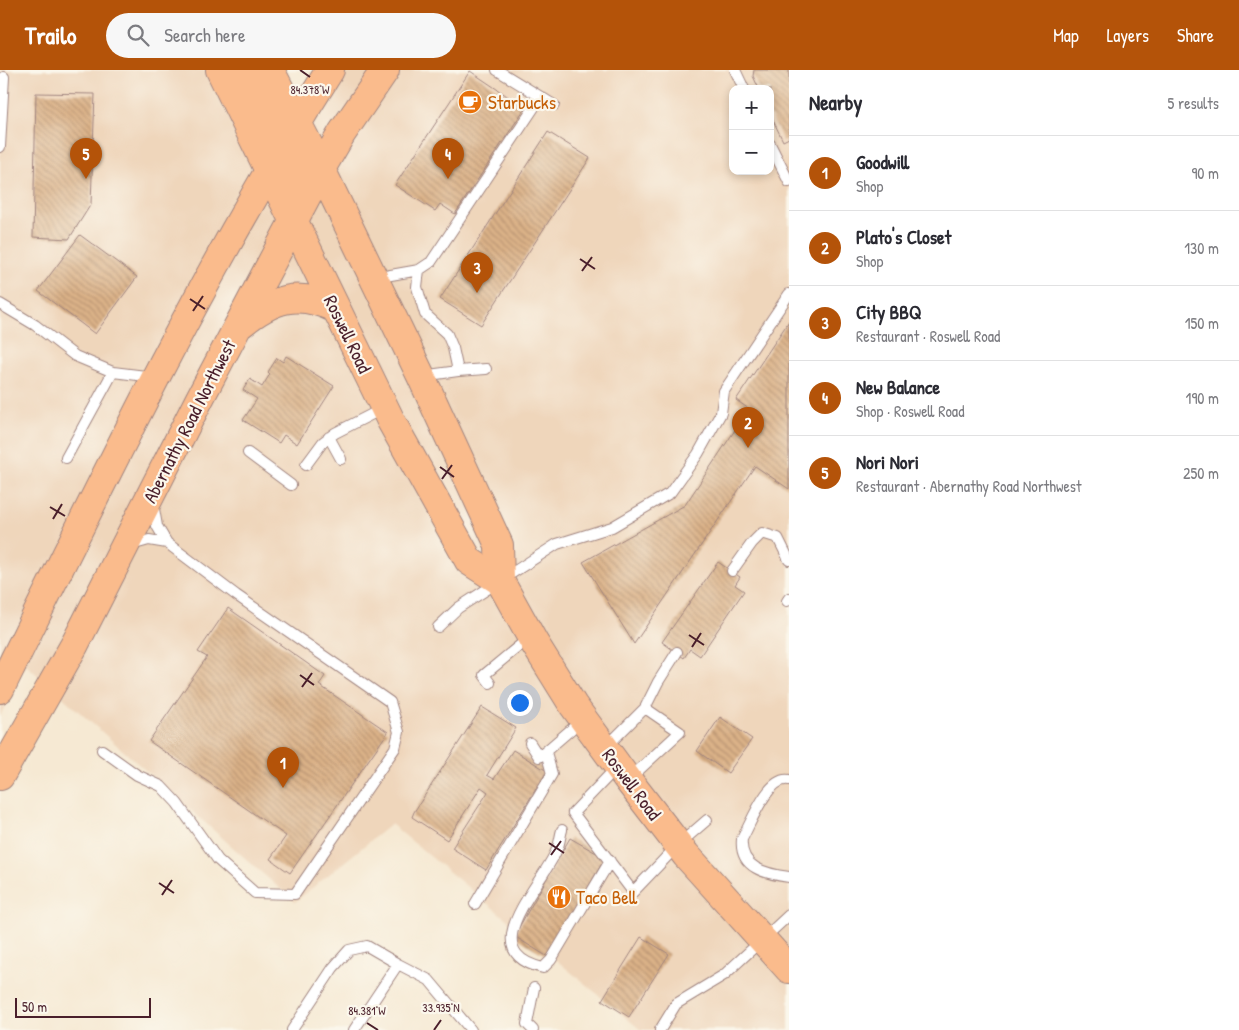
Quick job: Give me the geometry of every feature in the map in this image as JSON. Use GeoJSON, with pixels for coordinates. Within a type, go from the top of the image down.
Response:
{"type":"FeatureCollection","features":[{"type":"Feature","properties":{"kind":"main road","name":"Roswell Road"},"geometry":{"type":"LineString","coordinates":[[220,70],[385,408],[469,561],[500,581]]}},
{"type":"Feature","properties":{"kind":"main road"},"geometry":{"type":"LineString","coordinates":[[243,70],[308,195]]}},
{"type":"Feature","properties":{"kind":"main road","name":"Roswell Road"},"geometry":{"type":"LineString","coordinates":[[270,70],[321,169],[421,376],[498,545],[500,581],[531,636],[583,719],[616,765],[678,845],[789,969]]}},
{"type":"Feature","properties":{"kind":"main road"},"geometry":{"type":"LineString","coordinates":[[0,689],[155,377],[197,298],[330,70]]}},
{"type":"Feature","properties":{"kind":"main road","name":"Abernathy Road Northwest"},"geometry":{"type":"LineString","coordinates":[[4,760],[75,644],[152,492],[321,169],[342,133],[385,70]]}},
{"type":"Feature","properties":{"kind":"main road"},"geometry":{"type":"LineString","coordinates":[[238,326],[265,307],[289,298],[315,300],[336,309]]}},
{"type":"Feature","properties":{"kind":"lane"},"geometry":{"type":"LineString","coordinates":[[497,70],[554,104]]}},
{"type":"Feature","properties":{"kind":"lane"},"geometry":{"type":"LineString","coordinates":[[735,70],[742,85]]}},
{"type":"Feature","properties":{"kind":"lane"},"geometry":{"type":"LineString","coordinates":[[0,147],[4,77]]}},
{"type":"Feature","properties":{"kind":"lane"},"geometry":{"type":"LineString","coordinates":[[373,278],[419,270],[430,262],[541,97]]}},
{"type":"Feature","properties":{"kind":"lane"},"geometry":{"type":"LineString","coordinates":[[774,152],[789,182]]}},
{"type":"Feature","properties":{"kind":"lane"},"geometry":{"type":"LineString","coordinates":[[419,270],[417,287],[424,314],[447,334],[453,348],[458,371]]}},
{"type":"Feature","properties":{"kind":"lane"},"geometry":{"type":"LineString","coordinates":[[438,627],[458,608],[557,544],[612,526],[670,493],[698,454],[722,413],[724,391],[789,294]]}},
{"type":"Feature","properties":{"kind":"lane"},"geometry":{"type":"LineString","coordinates":[[0,304],[35,325],[75,356],[113,372],[155,377]]}},
{"type":"Feature","properties":{"kind":"lane"},"geometry":{"type":"LineString","coordinates":[[421,376],[486,369]]}},
{"type":"Feature","properties":{"kind":"lane"},"geometry":{"type":"LineString","coordinates":[[66,458],[113,372]]}},
{"type":"Feature","properties":{"kind":"lane"},"geometry":{"type":"LineString","coordinates":[[306,465],[329,437],[385,408]]}},
{"type":"Feature","properties":{"kind":"lane"},"geometry":{"type":"LineString","coordinates":[[329,437],[341,459]]}},
{"type":"Feature","properties":{"kind":"lane"},"geometry":{"type":"LineString","coordinates":[[248,453],[291,485]]}},
{"type":"Feature","properties":{"kind":"lane"},"geometry":{"type":"LineString","coordinates":[[102,750],[137,775],[161,786],[177,803],[218,860],[255,894],[295,894],[395,748],[400,732],[390,702],[236,595],[167,543],[157,526],[152,492]]}},
{"type":"Feature","properties":{"kind":"lane"},"geometry":{"type":"LineString","coordinates":[[732,571],[752,542],[762,533],[778,538],[789,560]]}},
{"type":"Feature","properties":{"kind":"lane"},"geometry":{"type":"LineString","coordinates":[[124,548],[140,541],[149,540],[167,543]]}},
{"type":"Feature","properties":{"kind":"lane"},"geometry":{"type":"LineString","coordinates":[[490,683],[484,675],[531,636]]}},
{"type":"Feature","properties":{"kind":"lane"},"geometry":{"type":"LineString","coordinates":[[677,652],[658,682],[616,765],[573,813],[633,892],[678,845],[707,820]]}},
{"type":"Feature","properties":{"kind":"lane"},"geometry":{"type":"LineString","coordinates":[[616,765],[680,732],[645,708]]}},
{"type":"Feature","properties":{"kind":"lane"},"geometry":{"type":"LineString","coordinates":[[530,742],[539,757],[583,719]]}},
{"type":"Feature","properties":{"kind":"lane"},"geometry":{"type":"LineString","coordinates":[[475,904],[552,774],[546,752]]}},
{"type":"Feature","properties":{"kind":"lane"},"geometry":{"type":"LineString","coordinates":[[789,780],[781,780],[769,788],[742,839],[741,848],[744,857],[755,867],[776,875],[789,877]]}},
{"type":"Feature","properties":{"kind":"lane"},"geometry":{"type":"LineString","coordinates":[[562,830],[557,849],[511,930],[512,946],[520,958],[532,965],[543,968],[551,960],[610,861]]}},
{"type":"Feature","properties":{"kind":"lane"},"geometry":{"type":"LineString","coordinates":[[660,1030],[676,1004],[724,975],[789,915]]}},
{"type":"Feature","properties":{"kind":"lane"},"geometry":{"type":"LineString","coordinates":[[292,1030],[333,968],[349,950],[366,946],[429,980],[471,1030]]}},
{"type":"Feature","properties":{"kind":"lane"},"geometry":{"type":"LineString","coordinates":[[354,1030],[398,964]]}},
{"type":"Feature","properties":{"kind":"lane"},"geometry":{"type":"LineString","coordinates":[[533,1030],[527,1024],[534,988]]}},
{"type":"Feature","properties":{"kind":"shaded area"},"geometry":{"type":"Polygon","coordinates":[[[0,70],[249,70],[283,158],[344,70],[789,70],[789,1030],[641,1030],[391,824],[295,902],[26,665],[0,716],[0,70]]]}},
{"type":"Feature","properties":{"kind":"building"},"geometry":{"type":"Polygon","coordinates":[[[754,70],[789,70],[789,138],[783,141],[774,122],[774,85],[757,85],[753,76],[754,70]]]}},
{"type":"Feature","properties":{"kind":"building"},"geometry":{"type":"Polygon","coordinates":[[[470,71],[525,108],[455,214],[440,204],[435,211],[395,185],[470,71]]]}},
{"type":"Feature","properties":{"kind":"building"},"geometry":{"type":"Polygon","coordinates":[[[36,93],[95,94],[91,204],[69,239],[33,237],[36,93]]]}},
{"type":"Feature","properties":{"kind":"building"},"geometry":{"type":"Polygon","coordinates":[[[548,132],[590,158],[481,325],[440,299],[548,132]]]}},
{"type":"Feature","properties":{"kind":"building"},"geometry":{"type":"Polygon","coordinates":[[[80,235],[137,277],[95,334],[38,291],[80,235]]]}},
{"type":"Feature","properties":{"kind":"building"},"geometry":{"type":"Polygon","coordinates":[[[789,321],[789,489],[755,466],[634,644],[583,562],[685,505],[749,409],[736,400],[789,321]]]}},
{"type":"Feature","properties":{"kind":"building"},"geometry":{"type":"Polygon","coordinates":[[[286,356],[334,386],[297,444],[284,435],[279,443],[243,420],[257,399],[243,390],[250,379],[262,387],[270,374],[268,372],[277,358],[283,362],[286,356]]]}},
{"type":"Feature","properties":{"kind":"building"},"geometry":{"type":"Polygon","coordinates":[[[718,562],[740,577],[735,585],[744,591],[700,656],[690,649],[684,658],[662,642],[718,562]]]}},
{"type":"Feature","properties":{"kind":"building"},"geometry":{"type":"Polygon","coordinates":[[[228,608],[325,676],[319,685],[388,732],[290,873],[270,859],[286,836],[149,741],[207,657],[198,652],[228,608]]]}},
{"type":"Feature","properties":{"kind":"building"},"geometry":{"type":"Polygon","coordinates":[[[482,707],[516,728],[487,775],[494,779],[513,750],[547,771],[486,870],[452,848],[488,792],[481,787],[447,840],[412,817],[482,707]]]}},
{"type":"Feature","properties":{"kind":"building"},"geometry":{"type":"Polygon","coordinates":[[[720,717],[752,739],[728,773],[697,751],[720,717]]]}},
{"type":"Feature","properties":{"kind":"building","name":"Taco Bell"},"geometry":{"type":"Polygon","coordinates":[[[570,838],[605,858],[548,957],[514,936],[570,838]]]}},
{"type":"Feature","properties":{"kind":"building"},"geometry":{"type":"Polygon","coordinates":[[[641,937],[669,954],[629,1017],[602,1000],[641,937]]]}},
{"type":"Feature","properties":{"kind":"place","name":"Starbucks"},"geometry":{"type":"Point","coordinates":[470,102]}},
{"type":"Feature","properties":{"kind":"place","name":"Nori Nori"},"geometry":{"type":"Point","coordinates":[86,179]}},
{"type":"Feature","properties":{"kind":"place","name":"New Balance"},"geometry":{"type":"Point","coordinates":[448,179]}},
{"type":"Feature","properties":{"kind":"place","name":"City BBQ"},"geometry":{"type":"Point","coordinates":[477,293]}},
{"type":"Feature","properties":{"kind":"place","name":"Plato's Closet"},"geometry":{"type":"Point","coordinates":[748,448]}},
{"type":"Feature","properties":{"kind":"place","name":"Goodwill"},"geometry":{"type":"Point","coordinates":[283,788]}},
{"type":"Feature","properties":{"kind":"place","name":"Taco Bell"},"geometry":{"type":"Point","coordinates":[559,897]}}]}
